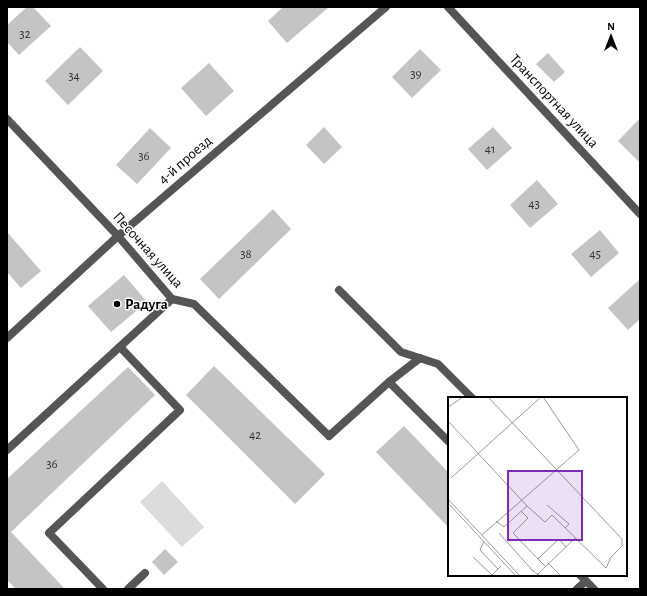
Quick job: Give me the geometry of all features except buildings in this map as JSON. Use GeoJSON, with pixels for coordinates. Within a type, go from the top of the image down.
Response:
{"type":"FeatureCollection","features":[{"type":"Feature","properties":{"kind":"street","name":"4-й проезд"},"geometry":{"type":"LineString","coordinates":[[7,338],[118,236],[386,7]]}},
{"type":"Feature","properties":{"kind":"street","name":"Транспортная улица"},"geometry":{"type":"LineString","coordinates":[[448,7],[640,214]]}},
{"type":"Feature","properties":{"kind":"street","name":"Песочная улица"},"geometry":{"type":"LineString","coordinates":[[7,119],[118,236],[172,300],[194,304],[330,436],[389,382]]}},
{"type":"Feature","properties":{"kind":"street"},"geometry":{"type":"LineString","coordinates":[[340,290],[401,352],[438,364],[471,397]]}},
{"type":"Feature","properties":{"kind":"street"},"geometry":{"type":"LineString","coordinates":[[7,450],[172,300]]}},
{"type":"Feature","properties":{"kind":"street"},"geometry":{"type":"LineString","coordinates":[[103,589],[50,533],[180,410],[120,347]]}},
{"type":"Feature","properties":{"kind":"street"},"geometry":{"type":"LineString","coordinates":[[420,358],[389,382],[448,441]]}},
{"type":"Feature","properties":{"kind":"street"},"geometry":{"type":"LineString","coordinates":[[128,589],[145,573]]}},
{"type":"Feature","properties":{"kind":"street"},"geometry":{"type":"LineString","coordinates":[[578,589],[583,578],[594,589]]}},
{"type":"Feature","properties":{"kind":"shaded area"},"geometry":{"type":"Polygon","coordinates":[[[162,481],[204,527],[182,547],[140,502],[162,481]]]}},
{"type":"Feature","properties":{"kind":"place","name":"Радуга"},"geometry":{"type":"Point","coordinates":[117,304]}}]}
